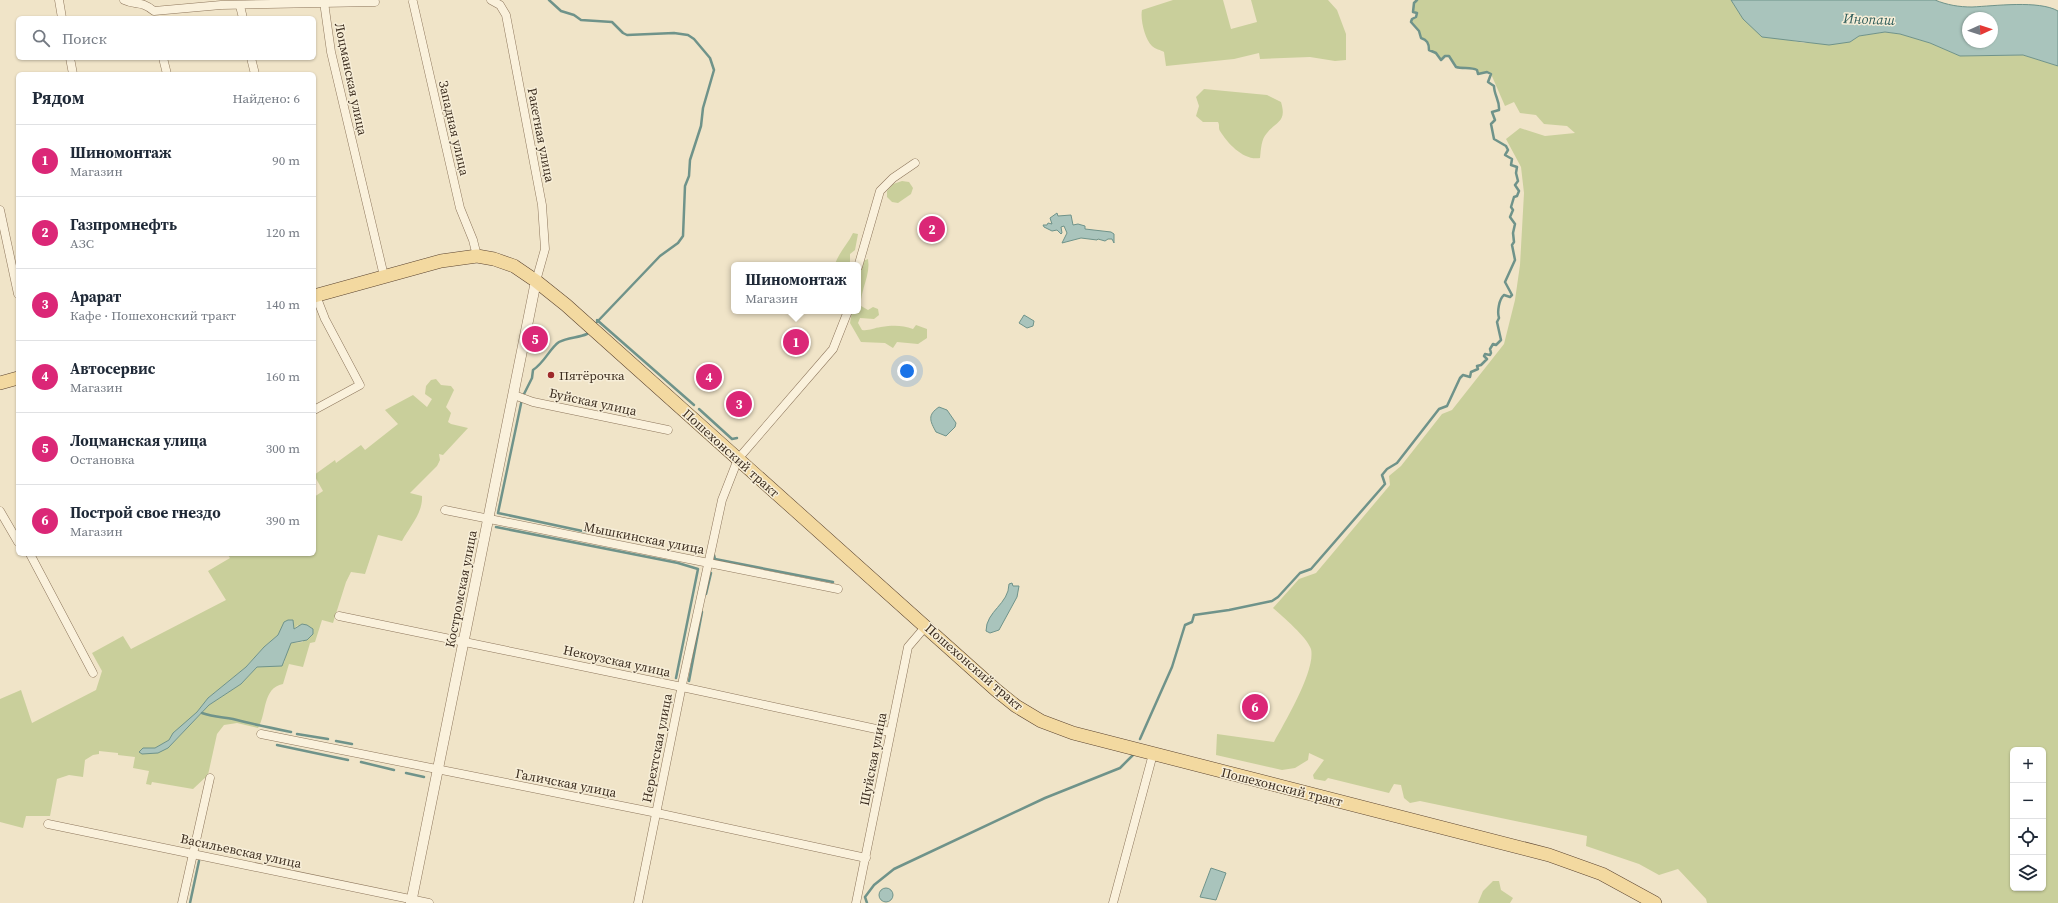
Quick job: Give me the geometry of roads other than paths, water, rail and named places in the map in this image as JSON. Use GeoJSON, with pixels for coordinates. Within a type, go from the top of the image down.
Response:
{"type":"FeatureCollection","features":[{"type":"Feature","properties":{"kind":"main road","name":"Пошехонский тракт"},"geometry":{"type":"LineString","coordinates":[[476,256],[504,262],[536,280],[566,305],[996,690],[1035,718],[1067,731],[1153,754],[1549,855],[1602,874],[1654,903]]}},
{"type":"Feature","properties":{"kind":"main road"},"geometry":{"type":"LineString","coordinates":[[316,296],[441,261],[476,256]]}},
{"type":"Feature","properties":{"kind":"main road"},"geometry":{"type":"LineString","coordinates":[[0,384],[16,379]]}},
{"type":"Feature","properties":{"kind":"street"},"geometry":{"type":"LineString","coordinates":[[59,0],[62,16]]}},
{"type":"Feature","properties":{"kind":"street"},"geometry":{"type":"LineString","coordinates":[[124,0],[128,2],[141,2],[147,5],[154,14],[240,6],[324,2],[375,2]]}},
{"type":"Feature","properties":{"kind":"street","name":"Ракетная улица"},"geometry":{"type":"LineString","coordinates":[[491,0],[500,6],[506,15],[540,194],[545,249],[536,280]]}},
{"type":"Feature","properties":{"kind":"street","name":"Лоцманская улица"},"geometry":{"type":"LineString","coordinates":[[324,2],[331,52],[384,276]]}},
{"type":"Feature","properties":{"kind":"street","name":"Западная улица"},"geometry":{"type":"LineString","coordinates":[[413,2],[460,208],[473,240],[476,256]]}},
{"type":"Feature","properties":{"kind":"street"},"geometry":{"type":"LineString","coordinates":[[240,6],[242,16]]}},
{"type":"Feature","properties":{"kind":"street"},"geometry":{"type":"LineString","coordinates":[[70,60],[73,72]]}},
{"type":"Feature","properties":{"kind":"street"},"geometry":{"type":"LineString","coordinates":[[164,60],[166,72]]}},
{"type":"Feature","properties":{"kind":"street"},"geometry":{"type":"LineString","coordinates":[[252,60],[255,72]]}},
{"type":"Feature","properties":{"kind":"street"},"geometry":{"type":"LineString","coordinates":[[859,262],[880,191],[893,178],[915,163]]}},
{"type":"Feature","properties":{"kind":"street"},"geometry":{"type":"LineString","coordinates":[[0,210],[16,285]]}},
{"type":"Feature","properties":{"kind":"street","name":"Костромская улица"},"geometry":{"type":"LineString","coordinates":[[411,901],[536,280]]}},
{"type":"Feature","properties":{"kind":"street"},"geometry":{"type":"LineString","coordinates":[[316,298],[325,319],[360,385],[316,409]]}},
{"type":"Feature","properties":{"kind":"street","name":"Нерехтская улица"},"geometry":{"type":"LineString","coordinates":[[638,903],[722,500],[738,459],[833,349],[847,314]]}},
{"type":"Feature","properties":{"kind":"street","name":"Буйская улица"},"geometry":{"type":"LineString","coordinates":[[514,395],[533,402],[668,430]]}},
{"type":"Feature","properties":{"kind":"street","name":"Мышкинская улица"},"geometry":{"type":"LineString","coordinates":[[445,510],[838,589]]}},
{"type":"Feature","properties":{"kind":"street"},"geometry":{"type":"LineString","coordinates":[[0,511],[16,539]]}},
{"type":"Feature","properties":{"kind":"street"},"geometry":{"type":"LineString","coordinates":[[31,556],[93,673]]}},
{"type":"Feature","properties":{"kind":"street","name":"Некоузская улица"},"geometry":{"type":"LineString","coordinates":[[339,616],[890,732]]}},
{"type":"Feature","properties":{"kind":"street","name":"Шуйская улица"},"geometry":{"type":"LineString","coordinates":[[856,903],[908,647],[926,626]]}},
{"type":"Feature","properties":{"kind":"street","name":"Галичская улица"},"geometry":{"type":"LineString","coordinates":[[260,734],[656,813],[866,858]]}},
{"type":"Feature","properties":{"kind":"street"},"geometry":{"type":"LineString","coordinates":[[1113,903],[1153,754]]}},
{"type":"Feature","properties":{"kind":"street"},"geometry":{"type":"LineString","coordinates":[[182,903],[210,778]]}},
{"type":"Feature","properties":{"kind":"street","name":"Васильевская улица"},"geometry":{"type":"LineString","coordinates":[[48,824],[193,853],[411,901],[429,903]]}},
{"type":"Feature","properties":{"kind":"water","name":"Инопаш"},"geometry":{"type":"Polygon","coordinates":[[[1731,0],[1935,0],[1967,7],[2016,4],[2040,6],[2058,11],[2058,66],[2023,55],[1960,56],[1930,43],[1900,34],[1885,32],[1859,36],[1850,42],[1829,45],[1762,37],[1743,19],[1731,0]]]}},
{"type":"Feature","properties":{"kind":"water"},"geometry":{"type":"Polygon","coordinates":[[[1057,213],[1058,216],[1071,215],[1073,225],[1078,224],[1085,226],[1085,229],[1111,232],[1114,234],[1114,243],[1112,239],[1105,241],[1081,238],[1062,243],[1067,233],[1064,226],[1061,227],[1061,234],[1057,230],[1052,231],[1043,225],[1047,225],[1048,223],[1052,224],[1050,218],[1057,213]]]}},
{"type":"Feature","properties":{"kind":"water"},"geometry":{"type":"Polygon","coordinates":[[[1024,315],[1034,321],[1033,326],[1027,328],[1019,323],[1024,315]]]}},
{"type":"Feature","properties":{"kind":"water"},"geometry":{"type":"Polygon","coordinates":[[[939,407],[947,410],[956,423],[955,427],[946,436],[936,432],[931,421],[931,416],[939,407]]]}},
{"type":"Feature","properties":{"kind":"water"},"geometry":{"type":"Polygon","coordinates":[[[1012,583],[1013,586],[1019,586],[1017,597],[999,630],[990,633],[986,631],[987,624],[1005,597],[1009,584],[1012,583]]]}},
{"type":"Feature","properties":{"kind":"water"},"geometry":{"type":"Polygon","coordinates":[[[293,620],[294,629],[302,624],[307,625],[313,629],[313,634],[307,640],[291,643],[282,666],[257,667],[241,684],[209,705],[168,748],[158,753],[142,754],[139,752],[143,748],[155,748],[169,740],[173,733],[197,712],[208,698],[246,667],[264,647],[278,635],[284,622],[293,620]]]}},
{"type":"Feature","properties":{"kind":"water"},"geometry":{"type":"Polygon","coordinates":[[[1211,868],[1226,873],[1216,900],[1200,897],[1211,868]]]}},
{"type":"Feature","properties":{"kind":"water"},"geometry":{"type":"Polygon","coordinates":[[[886,888],[891,890],[893,895],[891,900],[886,902],[881,900],[879,895],[881,890],[886,888]]]}},
{"type":"Feature","properties":{"kind":"waterway"},"geometry":{"type":"LineString","coordinates":[[549,0],[561,11],[574,15],[581,20],[612,22],[627,35],[674,33],[688,35],[694,39],[710,58],[714,70],[703,108],[701,126],[690,160],[689,176],[685,186],[683,236],[678,243],[660,256],[597,322]]}},
{"type":"Feature","properties":{"kind":"waterway"},"geometry":{"type":"LineString","coordinates":[[1140,739],[1172,667],[1185,625],[1192,622],[1194,615],[1229,610],[1272,601],[1278,597],[1300,573],[1311,569],[1385,484],[1382,475],[1387,469],[1397,463],[1439,409],[1447,406],[1460,378],[1463,375],[1470,377],[1471,372],[1478,369],[1477,366],[1481,365],[1487,359],[1484,356],[1485,354],[1490,355],[1490,349],[1493,344],[1496,345],[1501,340],[1497,322],[1499,318],[1499,306],[1504,295],[1510,297],[1512,295],[1505,282],[1515,260],[1512,245],[1514,242],[1513,233],[1515,224],[1510,217],[1513,210],[1511,207],[1514,197],[1517,196],[1519,191],[1515,185],[1518,181],[1516,173],[1517,167],[1511,165],[1512,159],[1505,155],[1508,150],[1506,146],[1494,139],[1491,124],[1495,120],[1492,112],[1499,110],[1499,107],[1494,86],[1488,82],[1491,74],[1487,72],[1478,74],[1477,70],[1475,69],[1456,67],[1449,56],[1445,56],[1441,60],[1436,53],[1429,50],[1429,45],[1421,38],[1419,31],[1411,22],[1412,19],[1416,17],[1417,13],[1413,12],[1414,3],[1417,0]]}},
{"type":"Feature","properties":{"kind":"waterway"},"geometry":{"type":"LineString","coordinates":[[597,320],[694,405]]}},
{"type":"Feature","properties":{"kind":"waterway"},"geometry":{"type":"LineString","coordinates":[[524,394],[532,378],[533,370],[559,342],[587,334]]}},
{"type":"Feature","properties":{"kind":"waterway"},"geometry":{"type":"LineString","coordinates":[[522,399],[498,513],[587,532]]}},
{"type":"Feature","properties":{"kind":"waterway"},"geometry":{"type":"LineString","coordinates":[[699,409],[732,439],[737,438]]}},
{"type":"Feature","properties":{"kind":"waterway"},"geometry":{"type":"LineString","coordinates":[[496,527],[678,563],[698,569],[676,678]]}},
{"type":"Feature","properties":{"kind":"waterway"},"geometry":{"type":"LineString","coordinates":[[714,555],[715,559],[833,582]]}},
{"type":"Feature","properties":{"kind":"waterway"},"geometry":{"type":"LineString","coordinates":[[706,594],[711,573]]}},
{"type":"Feature","properties":{"kind":"waterway"},"geometry":{"type":"LineString","coordinates":[[689,681],[702,612]]}},
{"type":"Feature","properties":{"kind":"waterway"},"geometry":{"type":"LineString","coordinates":[[202,713],[291,732]]}},
{"type":"Feature","properties":{"kind":"waterway"},"geometry":{"type":"LineString","coordinates":[[297,734],[328,739]]}},
{"type":"Feature","properties":{"kind":"waterway"},"geometry":{"type":"LineString","coordinates":[[336,741],[352,744]]}},
{"type":"Feature","properties":{"kind":"waterway"},"geometry":{"type":"LineString","coordinates":[[277,745],[348,760]]}},
{"type":"Feature","properties":{"kind":"waterway"},"geometry":{"type":"LineString","coordinates":[[867,903],[865,897],[874,885],[894,869],[1045,798],[1120,768],[1135,753]]}},
{"type":"Feature","properties":{"kind":"waterway"},"geometry":{"type":"LineString","coordinates":[[361,762],[394,770]]}},
{"type":"Feature","properties":{"kind":"waterway"},"geometry":{"type":"LineString","coordinates":[[406,773],[424,777]]}},
{"type":"Feature","properties":{"kind":"waterway"},"geometry":{"type":"LineString","coordinates":[[190,903],[199,861]]}},
{"type":"Feature","properties":{"kind":"place","name":"Газпромнефть"},"geometry":{"type":"Point","coordinates":[932,229]}},
{"type":"Feature","properties":{"kind":"place","name":"Лоцманская улица"},"geometry":{"type":"Point","coordinates":[535,339]}},
{"type":"Feature","properties":{"kind":"place","name":"Шиномонтаж"},"geometry":{"type":"Point","coordinates":[796,342]}},
{"type":"Feature","properties":{"kind":"place","name":"Пятёрочка"},"geometry":{"type":"Point","coordinates":[551,375]}},
{"type":"Feature","properties":{"kind":"place","name":"Автосервис"},"geometry":{"type":"Point","coordinates":[709,377]}},
{"type":"Feature","properties":{"kind":"place","name":"Арарат"},"geometry":{"type":"Point","coordinates":[739,404]}},
{"type":"Feature","properties":{"kind":"place","name":"Построй свое гнездо"},"geometry":{"type":"Point","coordinates":[1255,707]}}]}
